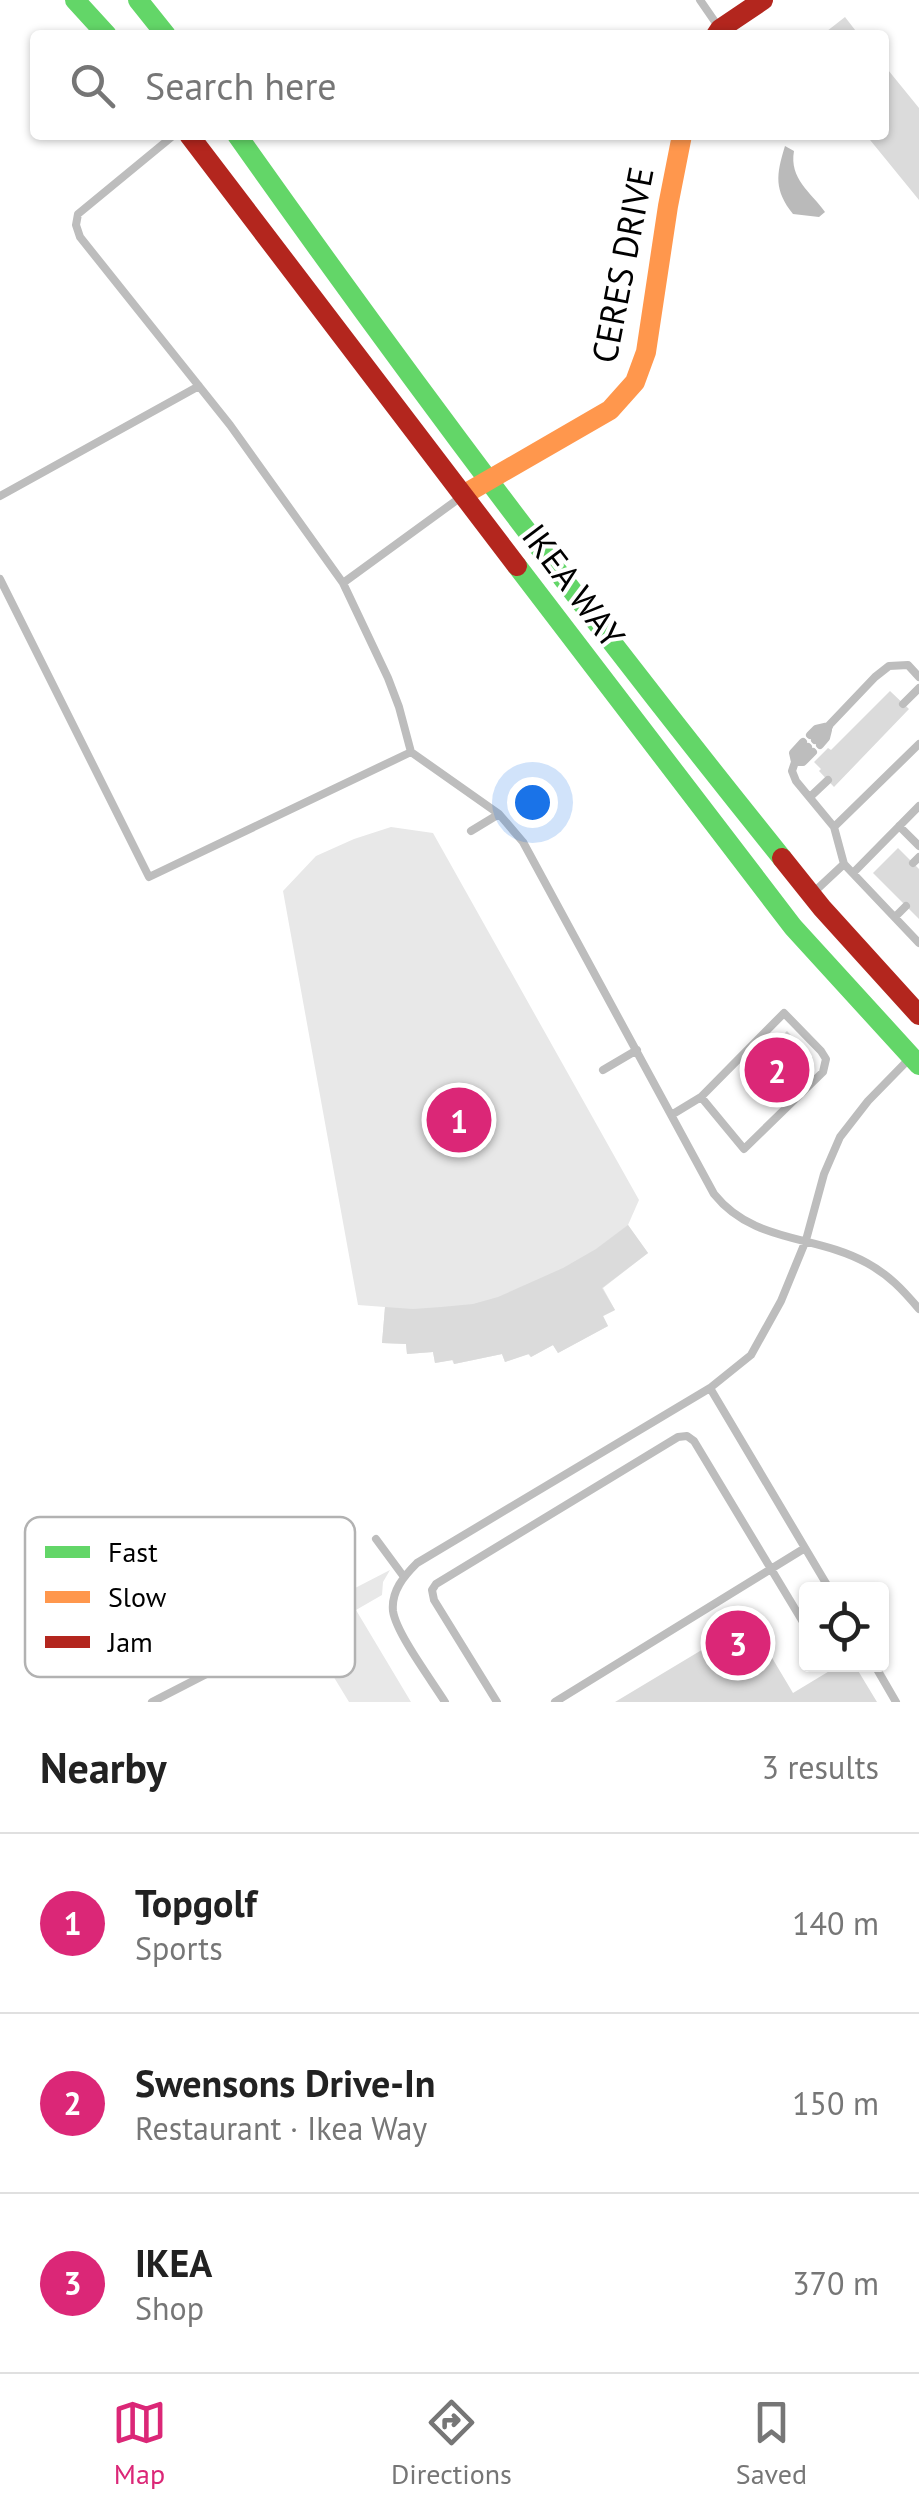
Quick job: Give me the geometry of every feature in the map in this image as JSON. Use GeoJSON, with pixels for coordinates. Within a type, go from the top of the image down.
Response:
{"type":"FeatureCollection","features":[{"type":"Feature","properties":{"kind":"main road"},"geometry":{"type":"LineString","coordinates":[[75,0],[102,30]]}},
{"type":"Feature","properties":{"kind":"main road"},"geometry":{"type":"LineString","coordinates":[[138,0],[162,30]]}},
{"type":"Feature","properties":{"kind":"main road"},"geometry":{"type":"LineString","coordinates":[[721,30],[763,0]]}},
{"type":"Feature","properties":{"kind":"main road","name":"IKEA WAY"},"geometry":{"type":"LineString","coordinates":[[192,140],[793,926],[916,1057]]}},
{"type":"Feature","properties":{"kind":"main road","name":"IKEA WAY"},"geometry":{"type":"LineString","coordinates":[[241,140],[348,292],[671,720],[811,895],[919,1016]]}},
{"type":"Feature","properties":{"kind":"main road","name":"CERES DRIVE"},"geometry":{"type":"LineString","coordinates":[[463,495],[610,410],[635,382],[646,352],[681,140]]}},
{"type":"Feature","properties":{"kind":"lane"},"geometry":{"type":"LineString","coordinates":[[700,0],[717,30]]}},
{"type":"Feature","properties":{"kind":"lane"},"geometry":{"type":"LineString","coordinates":[[168,140],[78,214],[80,237],[230,425],[343,583],[400,707],[412,752],[499,814],[523,842],[714,1194],[726,1209],[756,1228],[806,1240],[864,1261],[895,1281],[919,1309]]}},
{"type":"Feature","properties":{"kind":"lane"},"geometry":{"type":"LineString","coordinates":[[0,496],[199,386]]}},
{"type":"Feature","properties":{"kind":"lane"},"geometry":{"type":"LineString","coordinates":[[343,583],[463,495]]}},
{"type":"Feature","properties":{"kind":"lane"},"geometry":{"type":"LineString","coordinates":[[0,579],[149,876],[412,752]]}},
{"type":"Feature","properties":{"kind":"lane"},"geometry":{"type":"LineString","coordinates":[[794,762],[803,762],[811,744],[875,676],[890,666],[908,666],[919,677]]}},
{"type":"Feature","properties":{"kind":"lane"},"geometry":{"type":"LineString","coordinates":[[903,704],[919,688]]}},
{"type":"Feature","properties":{"kind":"lane"},"geometry":{"type":"LineString","coordinates":[[811,744],[793,752],[796,781],[834,827],[844,864],[917,938]]}},
{"type":"Feature","properties":{"kind":"lane"},"geometry":{"type":"LineString","coordinates":[[834,827],[919,744]]}},
{"type":"Feature","properties":{"kind":"lane"},"geometry":{"type":"LineString","coordinates":[[810,797],[828,780]]}},
{"type":"Feature","properties":{"kind":"lane"},"geometry":{"type":"LineString","coordinates":[[853,873],[919,806]]}},
{"type":"Feature","properties":{"kind":"lane"},"geometry":{"type":"LineString","coordinates":[[471,832],[499,814]]}},
{"type":"Feature","properties":{"kind":"lane"},"geometry":{"type":"LineString","coordinates":[[899,826],[919,846]]}},
{"type":"Feature","properties":{"kind":"lane"},"geometry":{"type":"LineString","coordinates":[[811,895],[844,864]]}},
{"type":"Feature","properties":{"kind":"lane"},"geometry":{"type":"LineString","coordinates":[[878,899],[888,888]]}},
{"type":"Feature","properties":{"kind":"lane"},"geometry":{"type":"LineString","coordinates":[[895,918],[906,906]]}},
{"type":"Feature","properties":{"kind":"lane"},"geometry":{"type":"LineString","coordinates":[[672,1114],[701,1097],[784,1013],[826,1060],[823,1072],[744,1149],[701,1097]]}},
{"type":"Feature","properties":{"kind":"lane"},"geometry":{"type":"LineString","coordinates":[[603,1070],[637,1050]]}},
{"type":"Feature","properties":{"kind":"lane"},"geometry":{"type":"LineString","coordinates":[[445,1702],[393,1612],[395,1593],[404,1577],[417,1563],[710,1388],[751,1355],[781,1302],[840,1137],[868,1101],[916,1057]]}},
{"type":"Feature","properties":{"kind":"lane"},"geometry":{"type":"LineString","coordinates":[[710,1388],[825,1582]]}},
{"type":"Feature","properties":{"kind":"lane"},"geometry":{"type":"LineString","coordinates":[[498,1702],[434,1600],[432,1590],[436,1584],[678,1437],[687,1436],[694,1441],[799,1615]]}},
{"type":"Feature","properties":{"kind":"lane"},"geometry":{"type":"LineString","coordinates":[[376,1539],[404,1577]]}},
{"type":"Feature","properties":{"kind":"lane"},"geometry":{"type":"LineString","coordinates":[[555,1702],[805,1548]]}},
{"type":"Feature","properties":{"kind":"lane"},"geometry":{"type":"LineString","coordinates":[[879,1672],[896,1702]]}},
{"type":"Feature","properties":{"kind":"lane"},"geometry":{"type":"LineString","coordinates":[[152,1702],[201,1677]]}},
{"type":"Feature","properties":{"kind":"shaded area"},"geometry":{"type":"Polygon","coordinates":[[[785,146],[794,151],[795,170],[802,184],[825,212],[819,217],[793,214],[782,197],[779,174],[785,146]]]}},
{"type":"Feature","properties":{"kind":"shaded area"},"geometry":{"type":"Polygon","coordinates":[[[391,827],[433,833],[639,1200],[628,1225],[648,1253],[603,1288],[615,1310],[603,1316],[608,1326],[558,1353],[553,1345],[531,1357],[528,1354],[505,1362],[502,1354],[454,1364],[452,1360],[435,1363],[433,1352],[407,1354],[406,1344],[382,1343],[385,1307],[358,1305],[283,891],[316,856],[391,827]]]}},
{"type":"Feature","properties":{"kind":"shaded area"},"geometry":{"type":"Polygon","coordinates":[[[390,1570],[383,1582],[382,1595],[356,1610],[411,1702],[349,1702],[334,1677],[355,1677],[355,1588],[390,1570]]]}},
{"type":"Feature","properties":{"kind":"building"},"geometry":{"type":"Polygon","coordinates":[[[845,17],[855,30],[828,30],[845,17]]]}},
{"type":"Feature","properties":{"kind":"building"},"geometry":{"type":"Polygon","coordinates":[[[889,71],[919,108],[919,200],[870,140],[889,140],[889,71]]]}},
{"type":"Feature","properties":{"kind":"building"},"geometry":{"type":"Polygon","coordinates":[[[890,691],[909,709],[834,787],[814,762],[890,691]]]}},
{"type":"Feature","properties":{"kind":"building"},"geometry":{"type":"Polygon","coordinates":[[[898,848],[919,869],[919,919],[873,873],[898,848]]]}},
{"type":"Feature","properties":{"kind":"building"},"geometry":{"type":"Polygon","coordinates":[[[787,1031],[813,1058],[769,1101],[743,1074],[787,1031]]]}},
{"type":"Feature","properties":{"kind":"building"},"geometry":{"type":"Polygon","coordinates":[[[628,1225],[648,1253],[602,1288],[615,1310],[603,1316],[608,1326],[558,1353],[553,1345],[531,1357],[529,1354],[505,1362],[502,1354],[454,1364],[453,1360],[435,1363],[433,1352],[407,1354],[406,1344],[382,1343],[385,1307],[441,1307],[498,1297],[563,1268],[628,1225]]]}},
{"type":"Feature","properties":{"kind":"building"},"geometry":{"type":"Polygon","coordinates":[[[750,1621],[793,1693],[828,1672],[859,1672],[877,1702],[615,1702],[750,1621]]]}},
{"type":"Feature","properties":{"kind":"traffic: fast"},"geometry":{"type":"LineString","coordinates":[[75,0],[102,30]]}},
{"type":"Feature","properties":{"kind":"traffic: fast"},"geometry":{"type":"LineString","coordinates":[[138,0],[162,30]]}},
{"type":"Feature","properties":{"kind":"traffic: fast"},"geometry":{"type":"LineString","coordinates":[[241,140],[504,501],[782,858]]}},
{"type":"Feature","properties":{"kind":"traffic: fast"},"geometry":{"type":"LineString","coordinates":[[517,566],[793,927],[919,1065]]}},
{"type":"Feature","properties":{"kind":"traffic: slow"},"geometry":{"type":"LineString","coordinates":[[463,495],[610,410],[635,382],[646,352],[681,140]]}},
{"type":"Feature","properties":{"kind":"traffic: jam"},"geometry":{"type":"LineString","coordinates":[[719,30],[763,0]]}},
{"type":"Feature","properties":{"kind":"traffic: jam"},"geometry":{"type":"LineString","coordinates":[[193,140],[517,566]]}},
{"type":"Feature","properties":{"kind":"traffic: jam"},"geometry":{"type":"LineString","coordinates":[[782,858],[919,1015]]}},
{"type":"Feature","properties":{"kind":"place","name":"Swensons Drive-In"},"geometry":{"type":"Point","coordinates":[777,1070]}},
{"type":"Feature","properties":{"kind":"place","name":"Topgolf"},"geometry":{"type":"Point","coordinates":[459,1120]}},
{"type":"Feature","properties":{"kind":"place","name":"IKEA"},"geometry":{"type":"Point","coordinates":[738,1643]}}]}
